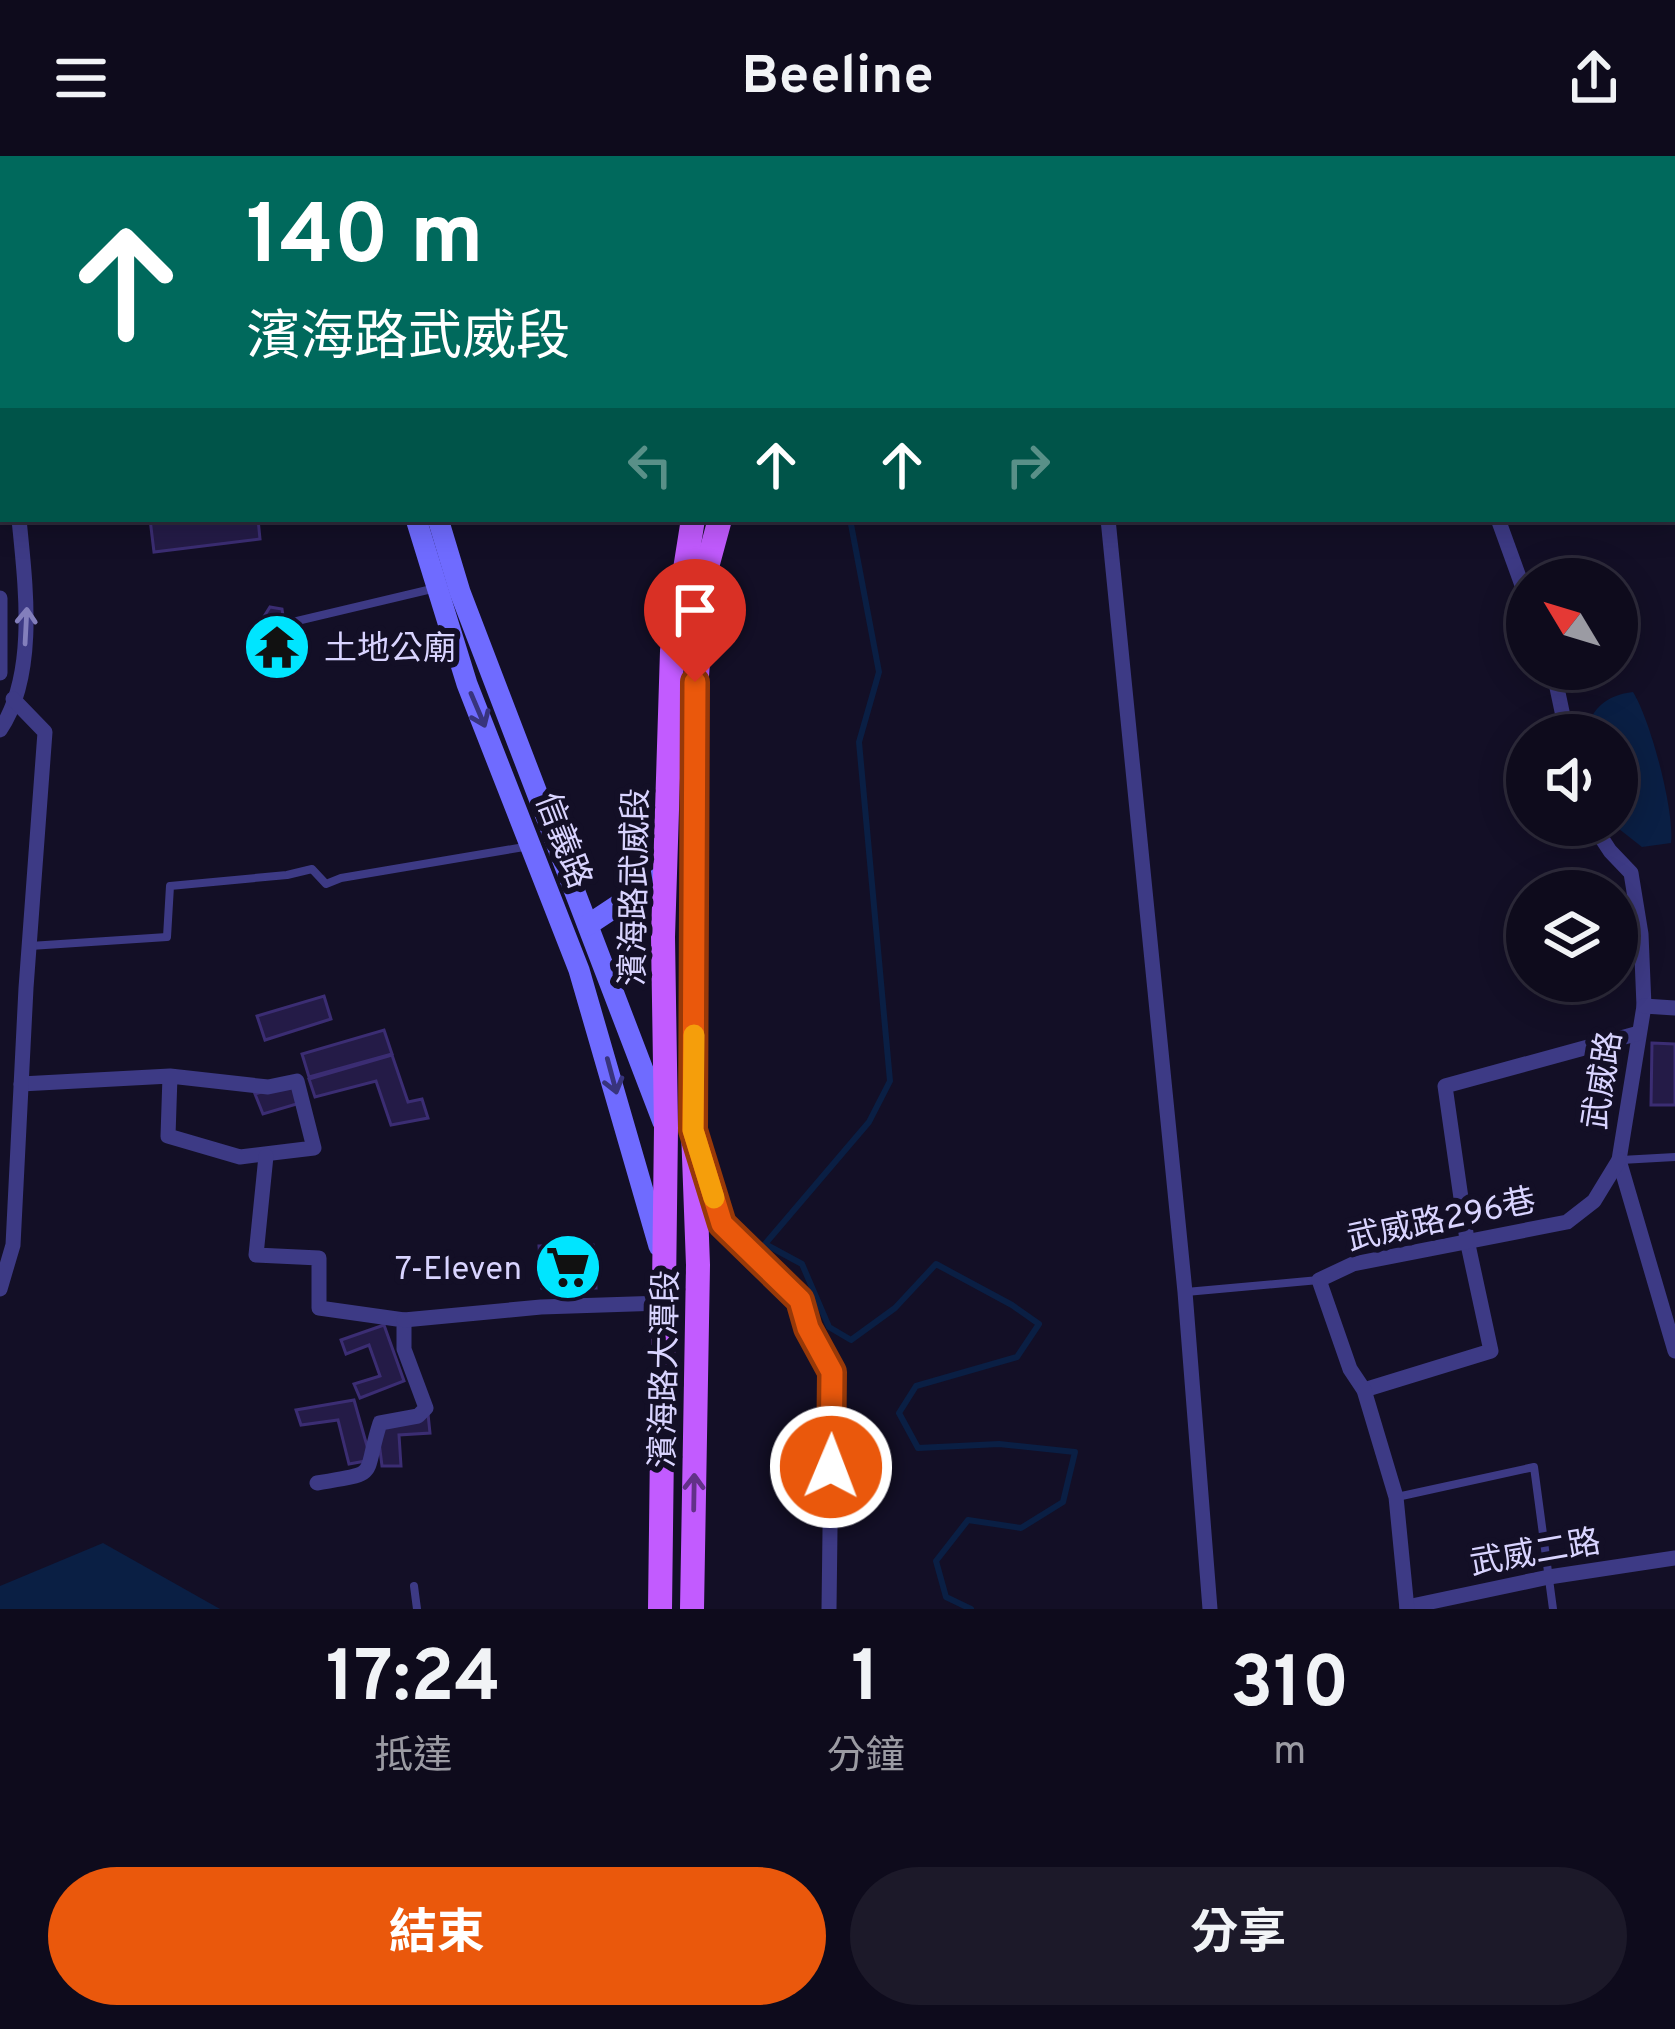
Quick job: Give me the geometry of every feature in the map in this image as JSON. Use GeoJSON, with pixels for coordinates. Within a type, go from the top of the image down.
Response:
{"type":"FeatureCollection","features":[{"type":"Feature","properties":{"kind":"main road","name":"信義路"},"geometry":{"type":"LineString","coordinates":[[417,522],[588,926],[666,1128]]}},
{"type":"Feature","properties":{"kind":"main road","name":"信義路"},"geometry":{"type":"LineString","coordinates":[[438,522],[467,684],[579,970],[663,1258]]}},
{"type":"Feature","properties":{"kind":"main road","name":"濱海路武威段"},"geometry":{"type":"LineString","coordinates":[[663,1258],[665,874],[672,651],[692,522]]}},
{"type":"Feature","properties":{"kind":"main road","name":"濱海路武威段"},"geometry":{"type":"LineString","coordinates":[[693,1130],[697,646],[704,578],[719,522]]}},
{"type":"Feature","properties":{"kind":"main road"},"geometry":{"type":"LineString","coordinates":[[588,926],[665,874]]}},
{"type":"Feature","properties":{"kind":"main road"},"geometry":{"type":"LineString","coordinates":[[628,1135],[666,1128],[693,1130]]}},
{"type":"Feature","properties":{"kind":"main road","name":"濱海路大潭段"},"geometry":{"type":"LineString","coordinates":[[692,1609],[698,1265],[693,1130]]}},
{"type":"Feature","properties":{"kind":"main road","name":"濱海路大潭段"},"geometry":{"type":"LineString","coordinates":[[660,1609],[663,1258]]}},
{"type":"Feature","properties":{"kind":"street"},"geometry":{"type":"LineString","coordinates":[[0,730],[9,716],[29,627],[20,522]]}},
{"type":"Feature","properties":{"kind":"street"},"geometry":{"type":"LineString","coordinates":[[1108,522],[1185,1292],[1210,1609]]}},
{"type":"Feature","properties":{"kind":"street"},"geometry":{"type":"LineString","coordinates":[[1499,522],[1512,558]]}},
{"type":"Feature","properties":{"kind":"street"},"geometry":{"type":"LineString","coordinates":[[0,598],[0,673]]}},
{"type":"Feature","properties":{"kind":"street"},"geometry":{"type":"LineString","coordinates":[[0,1289],[13,1245],[45,732],[13,699]]}},
{"type":"Feature","properties":{"kind":"street","name":"武威路"},"geometry":{"type":"LineString","coordinates":[[1607,846],[1631,873],[1641,934],[1644,1006],[1619,1160],[1675,1351]]}},
{"type":"Feature","properties":{"kind":"street"},"geometry":{"type":"LineString","coordinates":[[1644,1006],[1675,1008]]}},
{"type":"Feature","properties":{"kind":"street"},"geometry":{"type":"LineString","coordinates":[[1364,1390],[1491,1351],[1467,1240],[1445,1086],[1639,1033]]}},
{"type":"Feature","properties":{"kind":"street"},"geometry":{"type":"LineString","coordinates":[[21,1084],[170,1076],[268,1087],[297,1081],[314,1148],[240,1157],[168,1136],[170,1076]]}},
{"type":"Feature","properties":{"kind":"street"},"geometry":{"type":"LineString","coordinates":[[693,1130],[722,1224],[800,1300],[808,1328],[832,1372],[829,1609]]}},
{"type":"Feature","properties":{"kind":"street"},"geometry":{"type":"LineString","coordinates":[[266,1156],[256,1255],[319,1258],[319,1308],[404,1320],[541,1306],[662,1303]]}},
{"type":"Feature","properties":{"kind":"street","name":"武威路296巷"},"geometry":{"type":"LineString","coordinates":[[1319,1280],[1353,1264],[1567,1222],[1594,1201],[1619,1160]]}},
{"type":"Feature","properties":{"kind":"street"},"geometry":{"type":"LineString","coordinates":[[1319,1280],[1350,1370],[1364,1390],[1396,1498],[1407,1608]]}},
{"type":"Feature","properties":{"kind":"street"},"geometry":{"type":"LineString","coordinates":[[317,1484],[362,1475],[372,1466],[380,1424],[418,1416],[426,1408],[404,1349],[404,1320]]}},
{"type":"Feature","properties":{"kind":"street","name":"武威二路"},"geometry":{"type":"LineString","coordinates":[[1407,1608],[1549,1577],[1675,1558]]}},
{"type":"Feature","properties":{"kind":"lane"},"geometry":{"type":"LineString","coordinates":[[297,621],[446,584]]}},
{"type":"Feature","properties":{"kind":"lane"},"geometry":{"type":"LineString","coordinates":[[30,946],[167,938],[170,886],[287,875],[312,868],[326,884],[532,846]]}},
{"type":"Feature","properties":{"kind":"lane"},"geometry":{"type":"LineString","coordinates":[[1619,1160],[1675,1157]]}},
{"type":"Feature","properties":{"kind":"lane"},"geometry":{"type":"LineString","coordinates":[[1185,1292],[1319,1280]]}},
{"type":"Feature","properties":{"kind":"lane"},"geometry":{"type":"LineString","coordinates":[[1396,1498],[1534,1467],[1553,1609]]}},
{"type":"Feature","properties":{"kind":"lane"},"geometry":{"type":"LineString","coordinates":[[415,1586],[417,1609]]}},
{"type":"Feature","properties":{"kind":"water"},"geometry":{"type":"Polygon","coordinates":[[[1633,692],[1647,724],[1669,811],[1671,843],[1638,844],[1638,714],[1594,714],[1615,696],[1633,692]]]}},
{"type":"Feature","properties":{"kind":"water"},"geometry":{"type":"Polygon","coordinates":[[[103,1543],[220,1609],[0,1609],[0,1586],[103,1543]]]}},
{"type":"Feature","properties":{"kind":"building"},"geometry":{"type":"Polygon","coordinates":[[[150,522],[258,522],[260,539],[154,552],[150,522]]]}},
{"type":"Feature","properties":{"kind":"building","name":"土地公廟"},"geometry":{"type":"Polygon","coordinates":[[[270,607],[282,609],[290,663],[267,662],[264,633],[258,626],[270,607]]]}},
{"type":"Feature","properties":{"kind":"building"},"geometry":{"type":"Polygon","coordinates":[[[324,996],[331,1019],[265,1040],[257,1016],[324,996]]]}},
{"type":"Feature","properties":{"kind":"building"},"geometry":{"type":"Polygon","coordinates":[[[384,1030],[392,1054],[309,1077],[302,1054],[384,1030]]]}},
{"type":"Feature","properties":{"kind":"building"},"geometry":{"type":"Polygon","coordinates":[[[1652,1043],[1675,1044],[1675,1105],[1651,1105],[1652,1043]]]}},
{"type":"Feature","properties":{"kind":"building"},"geometry":{"type":"Polygon","coordinates":[[[392,1055],[408,1102],[422,1099],[428,1118],[391,1125],[376,1081],[315,1097],[309,1079],[392,1055]]]}},
{"type":"Feature","properties":{"kind":"building"},"geometry":{"type":"Polygon","coordinates":[[[292,1082],[300,1103],[263,1114],[255,1094],[292,1082]]]}},
{"type":"Feature","properties":{"kind":"building","name":"7-Eleven"},"geometry":{"type":"Polygon","coordinates":[[[593,1245],[596,1288],[542,1288],[539,1246],[593,1245]]]}},
{"type":"Feature","properties":{"kind":"building"},"geometry":{"type":"Polygon","coordinates":[[[384,1325],[404,1381],[360,1398],[354,1384],[380,1376],[369,1345],[346,1354],[341,1340],[384,1325]]]}},
{"type":"Feature","properties":{"kind":"building"},"geometry":{"type":"Polygon","coordinates":[[[354,1400],[371,1460],[349,1464],[338,1420],[301,1425],[296,1410],[354,1400]]]}},
{"type":"Feature","properties":{"kind":"building"},"geometry":{"type":"Polygon","coordinates":[[[428,1414],[430,1433],[399,1435],[401,1466],[382,1466],[376,1418],[428,1414]]]}},
{"type":"Feature","properties":{"kind":"waterway"},"geometry":{"type":"LineString","coordinates":[[851,522],[879,672],[859,742],[890,1081],[869,1122],[765,1244],[802,1264],[829,1327],[851,1340],[895,1308],[936,1264],[1039,1324],[1017,1357],[916,1386],[899,1413],[918,1448],[999,1444],[1075,1452],[1063,1502],[1021,1528],[968,1520],[936,1561],[946,1597],[971,1609]]}},
{"type":"Feature","properties":{"kind":"slow traffic"},"geometry":{"type":"LineString","coordinates":[[694,1035],[693,1130],[714,1198]]}},
{"type":"Feature","properties":{"kind":"place","name":"土地公廟"},"geometry":{"type":"Point","coordinates":[277,647]}},
{"type":"Feature","properties":{"kind":"place","name":"7-Eleven"},"geometry":{"type":"Point","coordinates":[568,1267]}},
{"type":"Feature","properties":{"kind":"route"},"geometry":{"type":"LineString","coordinates":[[695,682],[693,1130],[722,1224],[800,1300],[808,1328],[832,1372],[831,1467]]}}]}
